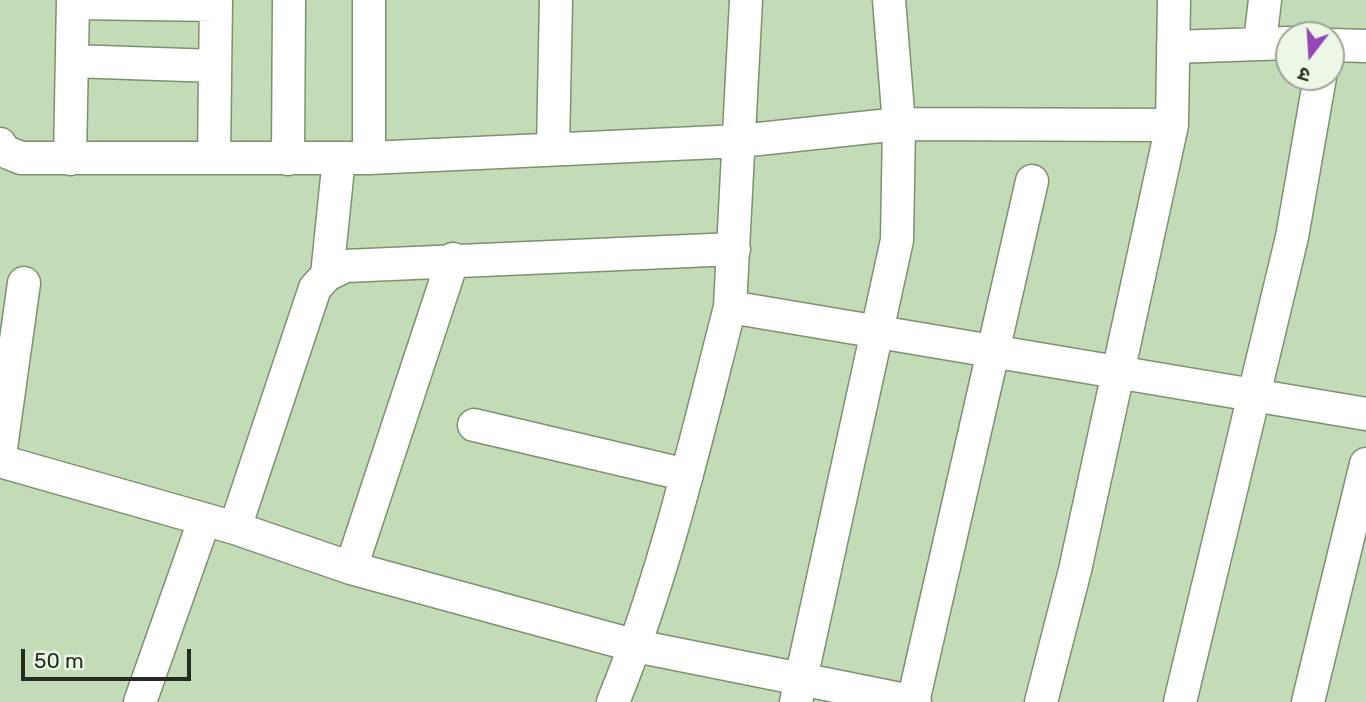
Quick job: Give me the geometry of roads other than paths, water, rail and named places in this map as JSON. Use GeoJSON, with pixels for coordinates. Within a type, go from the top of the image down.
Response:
{"type":"FeatureCollection","features":[{"type":"Feature","properties":{"kind":"street"},"geometry":{"type":"LineString","coordinates":[[288,159],[289,0]]}},
{"type":"Feature","properties":{"kind":"street"},"geometry":{"type":"LineString","coordinates":[[327,275],[354,158],[369,0]]}},
{"type":"Feature","properties":{"kind":"street"},"geometry":{"type":"LineString","coordinates":[[553,148],[556,0]]}},
{"type":"Feature","properties":{"kind":"street"},"geometry":{"type":"LineString","coordinates":[[613,702],[636,646],[687,475],[730,307],[746,0]]}},
{"type":"Feature","properties":{"kind":"street"},"geometry":{"type":"LineString","coordinates":[[799,690],[879,333],[897,240],[899,124],[889,0]]}},
{"type":"Feature","properties":{"kind":"street"},"geometry":{"type":"LineString","coordinates":[[1041,702],[1075,570],[1172,125],[1174,0]]}},
{"type":"Feature","properties":{"kind":"street"},"geometry":{"type":"LineString","coordinates":[[1173,47],[1275,42],[1265,0]]}},
{"type":"Feature","properties":{"kind":"street"},"geometry":{"type":"LineString","coordinates":[[71,159],[73,1],[216,2],[214,158]]}},
{"type":"Feature","properties":{"kind":"street"},"geometry":{"type":"LineString","coordinates":[[1345,45],[1366,46]]}},
{"type":"Feature","properties":{"kind":"street"},"geometry":{"type":"LineString","coordinates":[[72,61],[215,66]]}},
{"type":"Feature","properties":{"kind":"street"},"geometry":{"type":"LineString","coordinates":[[1180,702],[1292,237],[1318,91]]}},
{"type":"Feature","properties":{"kind":"street"},"geometry":{"type":"LineString","coordinates":[[0,144],[4,151],[21,158],[354,158],[740,141],[899,124],[1172,125]]}},
{"type":"Feature","properties":{"kind":"street"},"geometry":{"type":"LineString","coordinates":[[0,461],[235,528],[351,568],[799,690],[914,702],[991,351],[1032,181]]}},
{"type":"Feature","properties":{"kind":"street"},"geometry":{"type":"LineString","coordinates":[[235,528],[315,288],[327,275],[345,266],[453,259],[734,249]]}},
{"type":"Feature","properties":{"kind":"street"},"geometry":{"type":"LineString","coordinates":[[351,568],[453,259]]}},
{"type":"Feature","properties":{"kind":"street"},"geometry":{"type":"LineString","coordinates":[[0,455],[24,283]]}},
{"type":"Feature","properties":{"kind":"street"},"geometry":{"type":"LineString","coordinates":[[730,307],[1366,414]]}},
{"type":"Feature","properties":{"kind":"street"},"geometry":{"type":"LineString","coordinates":[[474,425],[687,475]]}},
{"type":"Feature","properties":{"kind":"street"},"geometry":{"type":"LineString","coordinates":[[1308,702],[1366,464]]}},
{"type":"Feature","properties":{"kind":"street"},"geometry":{"type":"LineString","coordinates":[[140,702],[204,521]]}}]}
